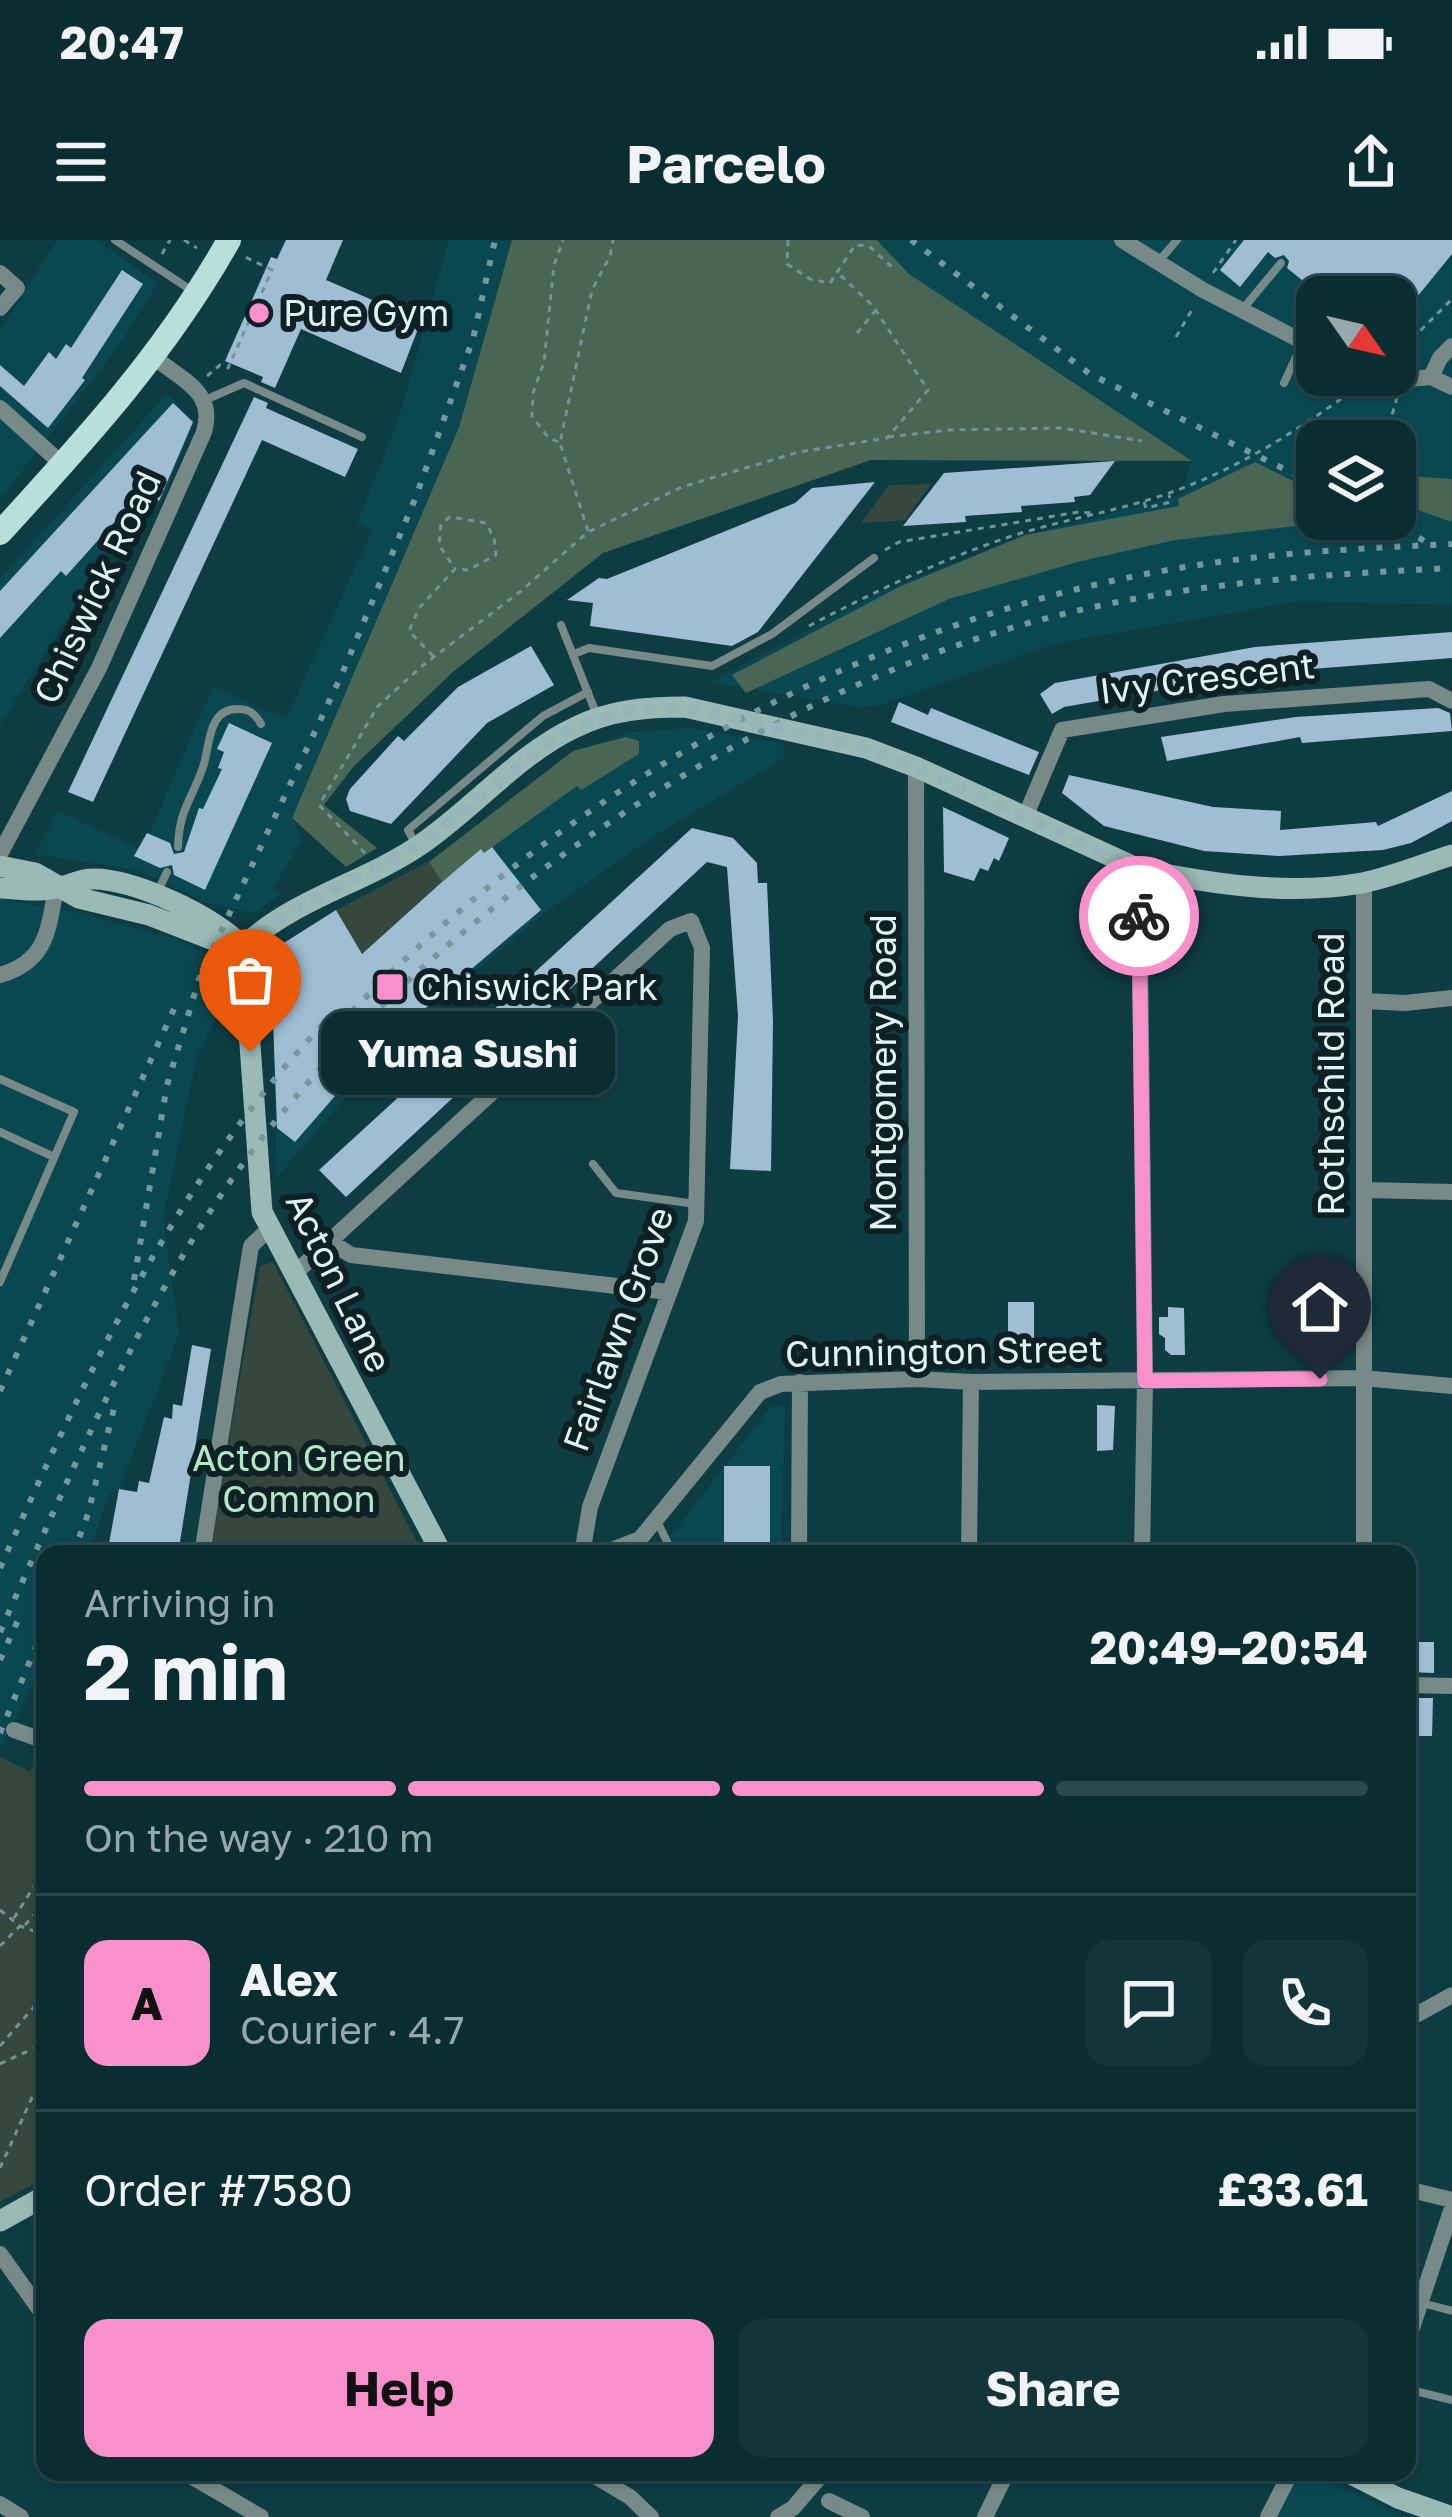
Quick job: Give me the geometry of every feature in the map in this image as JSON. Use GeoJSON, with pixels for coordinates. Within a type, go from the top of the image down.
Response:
{"type":"FeatureCollection","features":[{"type":"Feature","properties":{"kind":"main road"},"geometry":{"type":"LineString","coordinates":[[0,533],[154,358],[228,243]]}},
{"type":"Feature","properties":{"kind":"street"},"geometry":{"type":"LineString","coordinates":[[1122,240],[1296,338]]}},
{"type":"Feature","properties":{"kind":"street"},"geometry":{"type":"LineString","coordinates":[[0,273],[17,288],[0,308]]}},
{"type":"Feature","properties":{"kind":"street"},"geometry":{"type":"LineString","coordinates":[[1431,377],[1452,346]]}},
{"type":"Feature","properties":{"kind":"street"},"geometry":{"type":"LineString","coordinates":[[154,358],[199,394]]}},
{"type":"Feature","properties":{"kind":"street"},"geometry":{"type":"LineString","coordinates":[[1416,380],[1431,377],[1452,387]]}},
{"type":"Feature","properties":{"kind":"street","name":"Chiswick Road"},"geometry":{"type":"LineString","coordinates":[[0,854],[106,650],[204,432],[208,416],[199,394]]}},
{"type":"Feature","properties":{"kind":"street"},"geometry":{"type":"LineString","coordinates":[[0,408],[63,465]]}},
{"type":"Feature","properties":{"kind":"street","name":"Ivy Crescent"},"geometry":{"type":"LineString","coordinates":[[1025,817],[1062,730],[1223,704],[1429,689],[1452,701]]}},
{"type":"Feature","properties":{"kind":"street"},"geometry":{"type":"LineString","coordinates":[[0,887],[56,888],[178,916],[231,940],[417,847],[555,738],[598,718],[685,707],[866,748],[1139,869],[1219,883],[1294,889],[1364,883],[1452,855]]}},
{"type":"Feature","properties":{"kind":"street","name":"Montgomery Road"},"geometry":{"type":"LineString","coordinates":[[916,767],[917,1379]]}},
{"type":"Feature","properties":{"kind":"street"},"geometry":{"type":"LineString","coordinates":[[0,866],[35,873],[56,888]]}},
{"type":"Feature","properties":{"kind":"street"},"geometry":{"type":"LineString","coordinates":[[1139,869],[1145,1381],[1142,1545]]}},
{"type":"Feature","properties":{"kind":"street"},"geometry":{"type":"LineString","coordinates":[[56,888],[85,878],[108,879],[156,896],[178,916]]}},
{"type":"Feature","properties":{"kind":"street","name":"Rothschild Road"},"geometry":{"type":"LineString","coordinates":[[1364,883],[1364,1545]]}},
{"type":"Feature","properties":{"kind":"street"},"geometry":{"type":"LineString","coordinates":[[1,978],[38,953],[56,888]]}},
{"type":"Feature","properties":{"kind":"street","name":"Fairlawn Grove"},"geometry":{"type":"LineString","coordinates":[[331,1242],[680,923],[691,921],[702,949],[696,1222],[590,1507],[584,1545]]}},
{"type":"Feature","properties":{"kind":"street","name":"Acton Lane"},"geometry":{"type":"LineString","coordinates":[[231,940],[260,1202],[293,1275],[437,1545]]}},
{"type":"Feature","properties":{"kind":"street"},"geometry":{"type":"LineString","coordinates":[[1364,1000],[1406,1004],[1452,998]]}},
{"type":"Feature","properties":{"kind":"street"},"geometry":{"type":"LineString","coordinates":[[1365,1190],[1452,1192]]}},
{"type":"Feature","properties":{"kind":"street"},"geometry":{"type":"LineString","coordinates":[[203,1545],[251,1246],[270,1228]]}},
{"type":"Feature","properties":{"kind":"street"},"geometry":{"type":"LineString","coordinates":[[293,1275],[331,1242],[351,1255],[668,1292]]}},
{"type":"Feature","properties":{"kind":"street","name":"Cunnington Street"},"geometry":{"type":"LineString","coordinates":[[625,1545],[640,1539],[658,1521],[760,1392],[781,1384],[1362,1378],[1452,1386]]}},
{"type":"Feature","properties":{"kind":"street"},"geometry":{"type":"LineString","coordinates":[[799,1545],[800,1382]]}},
{"type":"Feature","properties":{"kind":"street"},"geometry":{"type":"LineString","coordinates":[[969,1545],[970,1382]]}},
{"type":"Feature","properties":{"kind":"street"},"geometry":{"type":"LineString","coordinates":[[1416,1684],[1452,1686]]}},
{"type":"Feature","properties":{"kind":"street"},"geometry":{"type":"LineString","coordinates":[[14,1730],[36,1738]]}},
{"type":"Feature","properties":{"kind":"street"},"geometry":{"type":"LineString","coordinates":[[1416,2015],[1452,1995]]}},
{"type":"Feature","properties":{"kind":"street"},"geometry":{"type":"LineString","coordinates":[[1416,2192],[1452,2204],[1416,2315]]}},
{"type":"Feature","properties":{"kind":"street"},"geometry":{"type":"LineString","coordinates":[[0,2222],[36,2201]]}},
{"type":"Feature","properties":{"kind":"street"},"geometry":{"type":"LineString","coordinates":[[0,2254],[36,2305]]}},
{"type":"Feature","properties":{"kind":"street"},"geometry":{"type":"LineString","coordinates":[[199,2481],[261,2517]]}},
{"type":"Feature","properties":{"kind":"street"},"geometry":{"type":"LineString","coordinates":[[604,2481],[651,2517]]}},
{"type":"Feature","properties":{"kind":"street"},"geometry":{"type":"LineString","coordinates":[[778,2517],[793,2508],[816,2481]]}},
{"type":"Feature","properties":{"kind":"street"},"geometry":{"type":"LineString","coordinates":[[985,2517],[1003,2481]]}},
{"type":"Feature","properties":{"kind":"street"},"geometry":{"type":"LineString","coordinates":[[1268,2517],[1286,2481]]}},
{"type":"Feature","properties":{"kind":"street"},"geometry":{"type":"LineString","coordinates":[[1370,2481],[1398,2498],[1452,2517]]}},
{"type":"Feature","properties":{"kind":"street"},"geometry":{"type":"LineString","coordinates":[[830,2501],[862,2517]]}},
{"type":"Feature","properties":{"kind":"street"},"geometry":{"type":"LineString","coordinates":[[0,2504],[21,2517]]}},
{"type":"Feature","properties":{"kind":"lane"},"geometry":{"type":"LineString","coordinates":[[115,240],[196,293]]}},
{"type":"Feature","properties":{"kind":"lane"},"geometry":{"type":"LineString","coordinates":[[1157,263],[1177,240]]}},
{"type":"Feature","properties":{"kind":"lane"},"geometry":{"type":"LineString","coordinates":[[1241,311],[1281,263]]}},
{"type":"Feature","properties":{"kind":"lane"},"geometry":{"type":"LineString","coordinates":[[1284,383],[1296,365]]}},
{"type":"Feature","properties":{"kind":"lane"},"geometry":{"type":"LineString","coordinates":[[199,394],[244,383],[362,437]]}},
{"type":"Feature","properties":{"kind":"lane"},"geometry":{"type":"LineString","coordinates":[[574,654],[589,648],[712,666],[772,634],[874,558]]}},
{"type":"Feature","properties":{"kind":"lane"},"geometry":{"type":"LineString","coordinates":[[561,625],[598,718]]}},
{"type":"Feature","properties":{"kind":"lane"},"geometry":{"type":"LineString","coordinates":[[417,847],[408,830],[543,716],[588,692]]}},
{"type":"Feature","properties":{"kind":"lane"},"geometry":{"type":"LineString","coordinates":[[178,847],[179,818],[206,762],[205,745],[222,713],[247,710],[261,724]]}},
{"type":"Feature","properties":{"kind":"lane"},"geometry":{"type":"LineString","coordinates":[[156,896],[167,872]]}},
{"type":"Feature","properties":{"kind":"lane"},"geometry":{"type":"LineString","coordinates":[[0,1079],[74,1112],[0,1282]]}},
{"type":"Feature","properties":{"kind":"lane"},"geometry":{"type":"LineString","coordinates":[[0,1132],[54,1157]]}},
{"type":"Feature","properties":{"kind":"lane"},"geometry":{"type":"LineString","coordinates":[[593,1164],[616,1193],[698,1204]]}},
{"type":"Feature","properties":{"kind":"lane"},"geometry":{"type":"LineString","coordinates":[[658,1521],[670,1545]]}},
{"type":"Feature","properties":{"kind":"lane"},"geometry":{"type":"LineString","coordinates":[[1420,2302],[1452,2311]]}},
{"type":"Feature","properties":{"kind":"lane"},"geometry":{"type":"LineString","coordinates":[[1416,2392],[1452,2400]]}},
{"type":"Feature","properties":{"kind":"path"},"geometry":{"type":"LineString","coordinates":[[184,240],[198,249]]}},
{"type":"Feature","properties":{"kind":"path"},"geometry":{"type":"LineString","coordinates":[[560,443],[548,437],[532,416],[533,393],[544,362],[554,265],[563,240]]}},
{"type":"Feature","properties":{"kind":"path"},"geometry":{"type":"LineString","coordinates":[[588,532],[560,443],[592,290],[614,240]]}},
{"type":"Feature","properties":{"kind":"path"},"geometry":{"type":"LineString","coordinates":[[788,240],[787,264],[810,279],[830,283],[855,245],[869,245],[894,269]]}},
{"type":"Feature","properties":{"kind":"path"},"geometry":{"type":"LineString","coordinates":[[1209,279],[1236,240]]}},
{"type":"Feature","properties":{"kind":"path"},"geometry":{"type":"LineString","coordinates":[[199,394],[220,365],[228,368],[272,270],[228,243]]}},
{"type":"Feature","properties":{"kind":"path"},"geometry":{"type":"LineString","coordinates":[[838,274],[875,308],[928,390],[886,438]]}},
{"type":"Feature","properties":{"kind":"path"},"geometry":{"type":"LineString","coordinates":[[1416,335],[1452,299]]}},
{"type":"Feature","properties":{"kind":"path"},"geometry":{"type":"LineString","coordinates":[[1176,337],[1197,301]]}},
{"type":"Feature","properties":{"kind":"path"},"geometry":{"type":"LineString","coordinates":[[856,333],[875,308]]}},
{"type":"Feature","properties":{"kind":"path"},"geometry":{"type":"LineString","coordinates":[[808,626],[929,567],[1006,538],[1169,493],[1211,476],[1306,424],[1344,396]]}},
{"type":"Feature","properties":{"kind":"path"},"geometry":{"type":"LineString","coordinates":[[370,859],[319,805],[378,706],[588,532],[682,487],[799,452],[949,430],[1062,428],[1142,441]]}},
{"type":"Feature","properties":{"kind":"path"},"geometry":{"type":"LineString","coordinates":[[874,558],[899,542],[1079,512],[1097,514]]}},
{"type":"Feature","properties":{"kind":"path"},"geometry":{"type":"LineString","coordinates":[[450,517],[486,523],[496,555],[468,570],[455,569],[439,545],[440,524],[450,517]]}},
{"type":"Feature","properties":{"kind":"path"},"geometry":{"type":"LineString","coordinates":[[434,657],[409,631],[419,608],[455,569]]}},
{"type":"Feature","properties":{"kind":"path"},"geometry":{"type":"LineString","coordinates":[[14,1918],[36,1883]]}},
{"type":"Feature","properties":{"kind":"path"},"geometry":{"type":"LineString","coordinates":[[0,1910],[36,1931]]}},
{"type":"Feature","properties":{"kind":"path"},"geometry":{"type":"LineString","coordinates":[[0,1946],[36,1911]]}},
{"type":"Feature","properties":{"kind":"path"},"geometry":{"type":"LineString","coordinates":[[0,2046],[36,2004]]}},
{"type":"Feature","properties":{"kind":"path"},"geometry":{"type":"LineString","coordinates":[[0,2065],[36,2047]]}},
{"type":"Feature","properties":{"kind":"path"},"geometry":{"type":"LineString","coordinates":[[0,2168],[36,2088]]}},
{"type":"Feature","properties":{"kind":"shaded area"},"geometry":{"type":"Polygon","coordinates":[[[57,240],[96,240],[158,283],[115,351],[0,499],[0,331],[57,240]]]}},
{"type":"Feature","properties":{"kind":"shaded area"},"geometry":{"type":"Polygon","coordinates":[[[449,240],[512,240],[459,426],[292,818],[302,839],[273,889],[280,895],[253,913],[204,902],[138,870],[35,854],[58,811],[142,850],[213,687],[286,719],[372,531],[357,523],[399,418],[449,240]]]}},
{"type":"Feature","properties":{"kind":"shaded area"},"geometry":{"type":"Polygon","coordinates":[[[877,240],[1452,240],[1452,605],[1301,601],[1053,644],[881,705],[860,707],[711,682],[876,594],[1025,535],[1182,495],[1191,460],[909,274],[877,240]]]}},
{"type":"Feature","properties":{"kind":"shaded area"},"geometry":{"type":"Polygon","coordinates":[[[167,394],[195,421],[161,503],[109,552],[0,725],[0,579],[167,394]]]}},
{"type":"Feature","properties":{"kind":"shaded area"},"geometry":{"type":"Polygon","coordinates":[[[691,728],[783,743],[784,758],[648,840],[540,916],[417,1021],[277,1177],[271,965],[279,946],[442,854],[573,751],[631,732],[691,728]]]}},
{"type":"Feature","properties":{"kind":"shaded area"},"geometry":{"type":"Polygon","coordinates":[[[0,899],[79,913],[176,939],[218,960],[225,999],[196,1058],[163,1219],[179,1334],[119,1489],[110,1493],[91,1545],[36,1545],[36,1679],[0,1749],[0,899]]]}},
{"type":"Feature","properties":{"kind":"shaded area"},"geometry":{"type":"Polygon","coordinates":[[[772,1405],[785,1407],[781,1545],[664,1545],[772,1405]]]}},
{"type":"Feature","properties":{"kind":"shaded area"},"geometry":{"type":"Polygon","coordinates":[[[1293,2481],[1325,2481],[1406,2517],[1275,2517],[1293,2481]]]}},
{"type":"Feature","properties":{"kind":"green space"},"geometry":{"type":"Polygon","coordinates":[[[512,240],[877,240],[909,274],[1192,461],[871,460],[603,553],[454,671],[354,766],[324,805],[377,848],[346,867],[292,818],[459,427],[512,240]]]}},
{"type":"Feature","properties":{"kind":"green space"},"geometry":{"type":"Polygon","coordinates":[[[1255,462],[1296,482],[1296,526],[1175,540],[1081,561],[949,599],[746,693],[732,675],[899,587],[1025,535],[1179,506],[1178,499],[1255,462]]]}},
{"type":"Feature","properties":{"kind":"green space"},"geometry":{"type":"Polygon","coordinates":[[[1416,476],[1452,479],[1452,522],[1416,509],[1416,476]]]}},
{"type":"Feature","properties":{"kind":"green space"},"geometry":{"type":"Polygon","coordinates":[[[931,484],[905,520],[861,523],[889,485],[931,484]]]}},
{"type":"Feature","properties":{"kind":"green space"},"geometry":{"type":"Polygon","coordinates":[[[626,737],[639,741],[639,754],[581,790],[577,786],[442,882],[429,862],[573,751],[626,737]]]}},
{"type":"Feature","properties":{"kind":"green space"},"geometry":{"type":"Polygon","coordinates":[[[429,862],[442,882],[362,954],[336,910],[429,862]]]}},
{"type":"Feature","properties":{"kind":"green space","name":"Acton Green Common"},"geometry":{"type":"Polygon","coordinates":[[[273,1262],[418,1545],[210,1545],[260,1266],[273,1262]]]}},
{"type":"Feature","properties":{"kind":"green space"},"geometry":{"type":"Polygon","coordinates":[[[0,1757],[30,1772],[36,1760],[36,2183],[0,2202],[0,1757]]]}},
{"type":"Feature","properties":{"kind":"building"},"geometry":{"type":"Polygon","coordinates":[[[286,240],[343,240],[326,280],[421,321],[401,373],[301,329],[275,388],[261,382],[263,377],[225,361],[271,257],[277,259],[286,240]]]}},
{"type":"Feature","properties":{"kind":"building"},"geometry":{"type":"Polygon","coordinates":[[[1244,240],[1452,240],[1452,254],[1416,298],[1416,276],[1297,276],[1287,268],[1284,255],[1275,258],[1268,252],[1240,287],[1220,270],[1244,240]]]}},
{"type":"Feature","properties":{"kind":"building"},"geometry":{"type":"Polygon","coordinates":[[[122,270],[143,284],[82,378],[85,380],[48,428],[0,386],[0,365],[24,386],[49,352],[56,359],[66,344],[71,348],[122,270]]]}},
{"type":"Feature","properties":{"kind":"building"},"geometry":{"type":"Polygon","coordinates":[[[254,397],[268,403],[266,408],[358,449],[345,477],[262,440],[93,802],[68,792],[254,397]]]}},
{"type":"Feature","properties":{"kind":"building"},"geometry":{"type":"Polygon","coordinates":[[[173,403],[193,422],[159,501],[145,488],[66,576],[61,571],[0,638],[0,591],[173,403]]]}},
{"type":"Feature","properties":{"kind":"building"},"geometry":{"type":"Polygon","coordinates":[[[1115,461],[1090,495],[1074,497],[1075,502],[965,516],[966,522],[903,526],[944,473],[1115,461]]]}},
{"type":"Feature","properties":{"kind":"building"},"geometry":{"type":"Polygon","coordinates":[[[875,482],[758,632],[732,646],[590,626],[593,603],[567,600],[599,578],[607,579],[795,503],[812,488],[875,482]]]}},
{"type":"Feature","properties":{"kind":"building"},"geometry":{"type":"Polygon","coordinates":[[[1452,632],[1452,658],[1259,673],[1064,707],[1052,714],[1040,694],[1055,683],[1255,647],[1452,632]]]}},
{"type":"Feature","properties":{"kind":"building"},"geometry":{"type":"Polygon","coordinates":[[[531,646],[554,685],[487,723],[391,824],[350,811],[346,799],[350,789],[398,736],[404,741],[458,687],[531,646]]]}},
{"type":"Feature","properties":{"kind":"building"},"geometry":{"type":"Polygon","coordinates":[[[899,702],[928,715],[931,708],[1039,752],[1029,775],[891,722],[899,702]]]}},
{"type":"Feature","properties":{"kind":"building"},"geometry":{"type":"Polygon","coordinates":[[[1438,708],[1450,713],[1452,731],[1302,743],[1300,737],[1167,761],[1161,737],[1296,717],[1438,708]]]}},
{"type":"Feature","properties":{"kind":"building"},"geometry":{"type":"Polygon","coordinates":[[[229,723],[272,743],[205,890],[174,875],[172,865],[160,868],[134,856],[147,833],[170,843],[174,854],[184,852],[199,808],[203,809],[222,769],[218,768],[224,752],[217,749],[229,723]]]}},
{"type":"Feature","properties":{"kind":"building"},"geometry":{"type":"Polygon","coordinates":[[[1069,775],[1213,807],[1281,811],[1280,830],[1376,822],[1378,826],[1452,791],[1452,821],[1411,843],[1383,850],[1279,856],[1204,851],[1104,826],[1062,793],[1069,775]]]}},
{"type":"Feature","properties":{"kind":"building"},"geometry":{"type":"Polygon","coordinates":[[[943,807],[1009,838],[999,861],[994,858],[988,871],[980,868],[974,881],[944,872],[943,807]]]}},
{"type":"Feature","properties":{"kind":"building"},"geometry":{"type":"Polygon","coordinates":[[[692,828],[733,838],[757,863],[758,883],[767,883],[773,1021],[771,1171],[730,1169],[738,1016],[727,867],[707,862],[346,1197],[319,1170],[692,828]]]}},
{"type":"Feature","properties":{"kind":"building","name":"Chiswick Park"},"geometry":{"type":"Polygon","coordinates":[[[492,847],[541,910],[414,1018],[417,1021],[374,1064],[368,1058],[295,1142],[277,1128],[271,965],[279,946],[336,910],[362,954],[481,849],[484,853],[492,847]]]}},
{"type":"Feature","properties":{"kind":"building"},"geometry":{"type":"Polygon","coordinates":[[[1008,1302],[1034,1302],[1034,1361],[1008,1361],[1008,1302]]]}},
{"type":"Feature","properties":{"kind":"building"},"geometry":{"type":"Polygon","coordinates":[[[1168,1307],[1184,1308],[1185,1355],[1171,1355],[1159,1334],[1159,1317],[1168,1317],[1168,1307]]]}},
{"type":"Feature","properties":{"kind":"building"},"geometry":{"type":"Polygon","coordinates":[[[192,1345],[211,1349],[179,1545],[109,1545],[119,1489],[137,1492],[139,1481],[149,1483],[164,1417],[172,1419],[173,1404],[182,1406],[192,1345]]]}},
{"type":"Feature","properties":{"kind":"building"},"geometry":{"type":"Polygon","coordinates":[[[1097,1405],[1115,1406],[1113,1450],[1097,1451],[1097,1405]]]}},
{"type":"Feature","properties":{"kind":"building"},"geometry":{"type":"Polygon","coordinates":[[[724,1466],[770,1466],[770,1545],[724,1545],[724,1466]]]}},
{"type":"Feature","properties":{"kind":"building"},"geometry":{"type":"Polygon","coordinates":[[[1416,1642],[1434,1642],[1434,1673],[1416,1672],[1416,1642]]]}},
{"type":"Feature","properties":{"kind":"building"},"geometry":{"type":"Polygon","coordinates":[[[1416,1698],[1433,1698],[1432,1736],[1416,1736],[1416,1698]]]}},
{"type":"Feature","properties":{"kind":"railway"},"geometry":{"type":"LineString","coordinates":[[134,1280],[167,1085],[200,976],[342,674],[415,499],[473,339],[495,240]]}},
{"type":"Feature","properties":{"kind":"railway"},"geometry":{"type":"LineString","coordinates":[[911,240],[1090,374],[1296,475]]}},
{"type":"Feature","properties":{"kind":"railway"},"geometry":{"type":"LineString","coordinates":[[1416,536],[1431,545]]}},
{"type":"Feature","properties":{"kind":"railway"},"geometry":{"type":"LineString","coordinates":[[327,1037],[416,949],[513,868],[616,794],[724,729],[837,672],[954,626],[1075,590],[1230,561],[1452,544]]}},
{"type":"Feature","properties":{"kind":"railway"},"geometry":{"type":"LineString","coordinates":[[39,1545],[159,1297],[223,1192],[291,1102],[372,1015],[463,933],[561,856],[665,787],[771,726],[879,675],[985,636],[1101,605],[1216,586],[1452,568]]}},
{"type":"Feature","properties":{"kind":"railway"},"geometry":{"type":"LineString","coordinates":[[0,1391],[174,1009]]}},
{"type":"Feature","properties":{"kind":"railway"},"geometry":{"type":"LineString","coordinates":[[0,1568],[103,1348],[183,1207],[277,1076],[332,1015]]}},
{"type":"Feature","properties":{"kind":"railway"},"geometry":{"type":"LineString","coordinates":[[76,1545],[115,1404]]}},
{"type":"Feature","properties":{"kind":"railway"},"geometry":{"type":"LineString","coordinates":[[0,1632],[36,1552]]}},
{"type":"Feature","properties":{"kind":"railway"},"geometry":{"type":"LineString","coordinates":[[0,1660],[18,1620]]}},
{"type":"Feature","properties":{"kind":"railway"},"geometry":{"type":"LineString","coordinates":[[0,1733],[36,1647]]}},
{"type":"Feature","properties":{"kind":"way so far"},"geometry":{"type":"LineString","coordinates":[[250,1052],[243,947],[250,940],[302,905],[424,842],[555,738],[598,718],[627,711],[685,707],[866,748],[916,767],[1139,869],[1139,916]]}},
{"type":"Feature","properties":{"kind":"place","name":"Pure Gym"},"geometry":{"type":"Point","coordinates":[259,313]}},
{"type":"Feature","properties":{"kind":"place","name":"Chiswick Park"},"geometry":{"type":"Point","coordinates":[390,987]}},
{"type":"Feature","properties":{"kind":"place","name":"Yuma Sushi"},"geometry":{"type":"Point","coordinates":[250,1052]}},
{"type":"Feature","properties":{"kind":"route"},"geometry":{"type":"LineString","coordinates":[[1139,916],[1145,1381],[1320,1379]]}}]}
